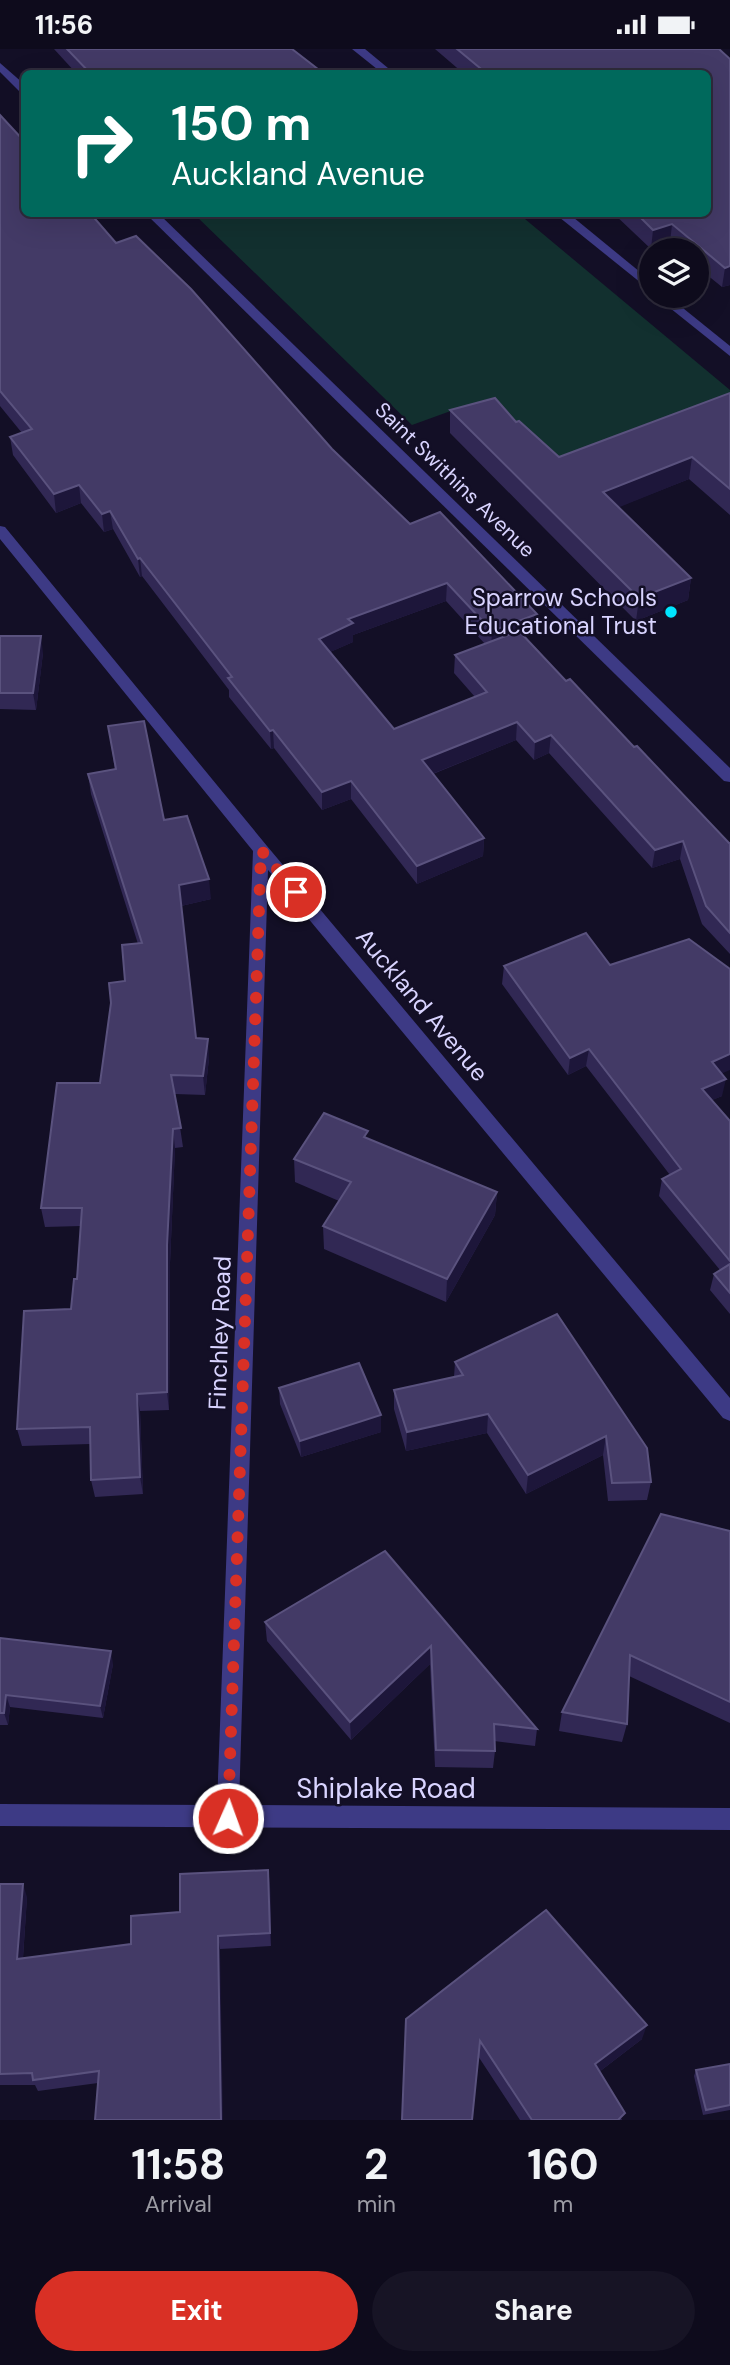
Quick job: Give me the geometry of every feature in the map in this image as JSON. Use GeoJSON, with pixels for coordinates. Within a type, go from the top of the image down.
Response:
{"type":"FeatureCollection","features":[{"type":"Feature","properties":{"kind":"street"},"geometry":{"type":"LineString","coordinates":[[358,49],[384,70]]}},
{"type":"Feature","properties":{"kind":"street"},"geometry":{"type":"LineString","coordinates":[[0,66],[21,87]]}},
{"type":"Feature","properties":{"kind":"street","name":"Saint Swithins Avenue"},"geometry":{"type":"LineString","coordinates":[[155,217],[730,777]]}},
{"type":"Feature","properties":{"kind":"street"},"geometry":{"type":"LineString","coordinates":[[565,217],[639,277]]}},
{"type":"Feature","properties":{"kind":"street"},"geometry":{"type":"LineString","coordinates":[[676,308],[730,352]]}},
{"type":"Feature","properties":{"kind":"street","name":"Auckland Avenue"},"geometry":{"type":"LineString","coordinates":[[0,530],[261,850],[730,1412]]}},
{"type":"Feature","properties":{"kind":"street","name":"Finchley Road"},"geometry":{"type":"LineString","coordinates":[[228,1818],[261,850]]}},
{"type":"Feature","properties":{"kind":"street","name":"Shiplake Road"},"geometry":{"type":"LineString","coordinates":[[0,1815],[730,1819]]}},
{"type":"Feature","properties":{"kind":"green space"},"geometry":{"type":"Polygon","coordinates":[[[197,217],[523,217],[730,390],[730,404],[547,476],[470,404],[412,425],[197,217]]]}},
{"type":"Feature","properties":{"kind":"building"},"geometry":{"type":"Polygon","coordinates":[[[67,49],[292,49],[319,70],[87,70],[67,49]]]}},
{"type":"Feature","properties":{"kind":"building"},"geometry":{"type":"Polygon","coordinates":[[[457,49],[719,49],[730,59],[730,266],[725,268],[709,255],[709,238],[689,238],[672,224],[653,230],[640,217],[711,217],[711,70],[482,70],[457,49]]]}},
{"type":"Feature","properties":{"kind":"building"},"geometry":{"type":"Polygon","coordinates":[[[0,115],[21,138],[21,217],[93,217],[116,243],[136,236],[191,289],[332,449],[410,524],[440,512],[537,614],[492,631],[447,583],[348,619],[353,623],[319,639],[394,729],[487,692],[455,655],[519,631],[566,681],[570,679],[634,747],[637,746],[730,843],[730,933],[706,906],[683,841],[655,850],[551,735],[535,742],[517,722],[422,760],[484,838],[417,866],[351,781],[322,792],[228,678],[232,677],[140,558],[138,559],[110,511],[102,514],[79,485],[54,494],[10,437],[32,429],[0,391],[0,115]]]}},
{"type":"Feature","properties":{"kind":"building"},"geometry":{"type":"Polygon","coordinates":[[[730,393],[730,489],[692,457],[603,492],[691,578],[639,598],[450,410],[495,398],[516,422],[519,421],[559,457],[730,393]]]}},
{"type":"Feature","properties":{"kind":"building"},"geometry":{"type":"Polygon","coordinates":[[[0,636],[41,636],[33,693],[0,693],[0,636]]]}},
{"type":"Feature","properties":{"kind":"building"},"geometry":{"type":"Polygon","coordinates":[[[144,721],[164,820],[187,816],[209,879],[179,885],[196,1038],[208,1039],[203,1076],[171,1075],[181,1128],[173,1129],[167,1245],[167,1392],[137,1394],[140,1477],[91,1480],[90,1427],[17,1429],[24,1311],[71,1309],[74,1279],[77,1279],[82,1208],[41,1208],[57,1083],[100,1083],[111,1003],[109,983],[125,981],[122,945],[142,943],[88,774],[116,769],[108,726],[144,721]]]}},
{"type":"Feature","properties":{"kind":"building"},"geometry":{"type":"Polygon","coordinates":[[[586,933],[610,965],[689,939],[730,969],[730,1054],[712,1062],[726,1079],[702,1089],[730,1121],[730,1261],[662,1179],[681,1169],[589,1049],[570,1058],[504,966],[586,933]]]}},
{"type":"Feature","properties":{"kind":"building"},"geometry":{"type":"Polygon","coordinates":[[[324,1113],[368,1131],[364,1137],[497,1192],[447,1279],[323,1226],[351,1182],[294,1159],[324,1113]]]}},
{"type":"Feature","properties":{"kind":"building"},"geometry":{"type":"Polygon","coordinates":[[[730,1264],[730,1293],[714,1274],[730,1264]]]}},
{"type":"Feature","properties":{"kind":"building"},"geometry":{"type":"Polygon","coordinates":[[[557,1314],[647,1448],[651,1482],[612,1483],[606,1436],[528,1475],[488,1414],[407,1432],[394,1390],[463,1375],[455,1362],[557,1314]]]}},
{"type":"Feature","properties":{"kind":"building"},"geometry":{"type":"Polygon","coordinates":[[[359,1363],[381,1415],[300,1441],[279,1388],[359,1363]]]}},
{"type":"Feature","properties":{"kind":"building"},"geometry":{"type":"Polygon","coordinates":[[[661,1514],[730,1531],[730,1702],[630,1655],[627,1724],[562,1712],[661,1514]]]}},
{"type":"Feature","properties":{"kind":"building"},"geometry":{"type":"Polygon","coordinates":[[[385,1551],[537,1729],[494,1724],[495,1751],[436,1750],[431,1646],[350,1722],[265,1622],[385,1551]]]}},
{"type":"Feature","properties":{"kind":"building"},"geometry":{"type":"Polygon","coordinates":[[[0,1638],[111,1651],[100,1706],[6,1695],[4,1713],[0,1713],[0,1638]]]}},
{"type":"Feature","properties":{"kind":"building"},"geometry":{"type":"Polygon","coordinates":[[[268,1870],[270,1933],[218,1936],[221,2120],[95,2120],[99,2071],[33,2080],[32,2073],[0,2074],[0,1884],[23,1884],[17,1959],[131,1944],[131,1916],[180,1912],[180,1874],[268,1870]]]}},
{"type":"Feature","properties":{"kind":"building"},"geometry":{"type":"Polygon","coordinates":[[[546,1910],[647,2025],[595,2064],[625,2113],[618,2120],[532,2120],[480,2041],[472,2120],[402,2120],[406,2019],[546,1910]]]}},
{"type":"Feature","properties":{"kind":"building"},"geometry":{"type":"Polygon","coordinates":[[[730,2064],[730,2105],[706,2110],[696,2070],[730,2064]]]}},
{"type":"Feature","properties":{"kind":"place","name":"Sparrow Schools Educational Trust"},"geometry":{"type":"Point","coordinates":[671,612]}},
{"type":"Feature","properties":{"kind":"route"},"geometry":{"type":"LineString","coordinates":[[228,1818],[261,850],[296,892]]}}]}
